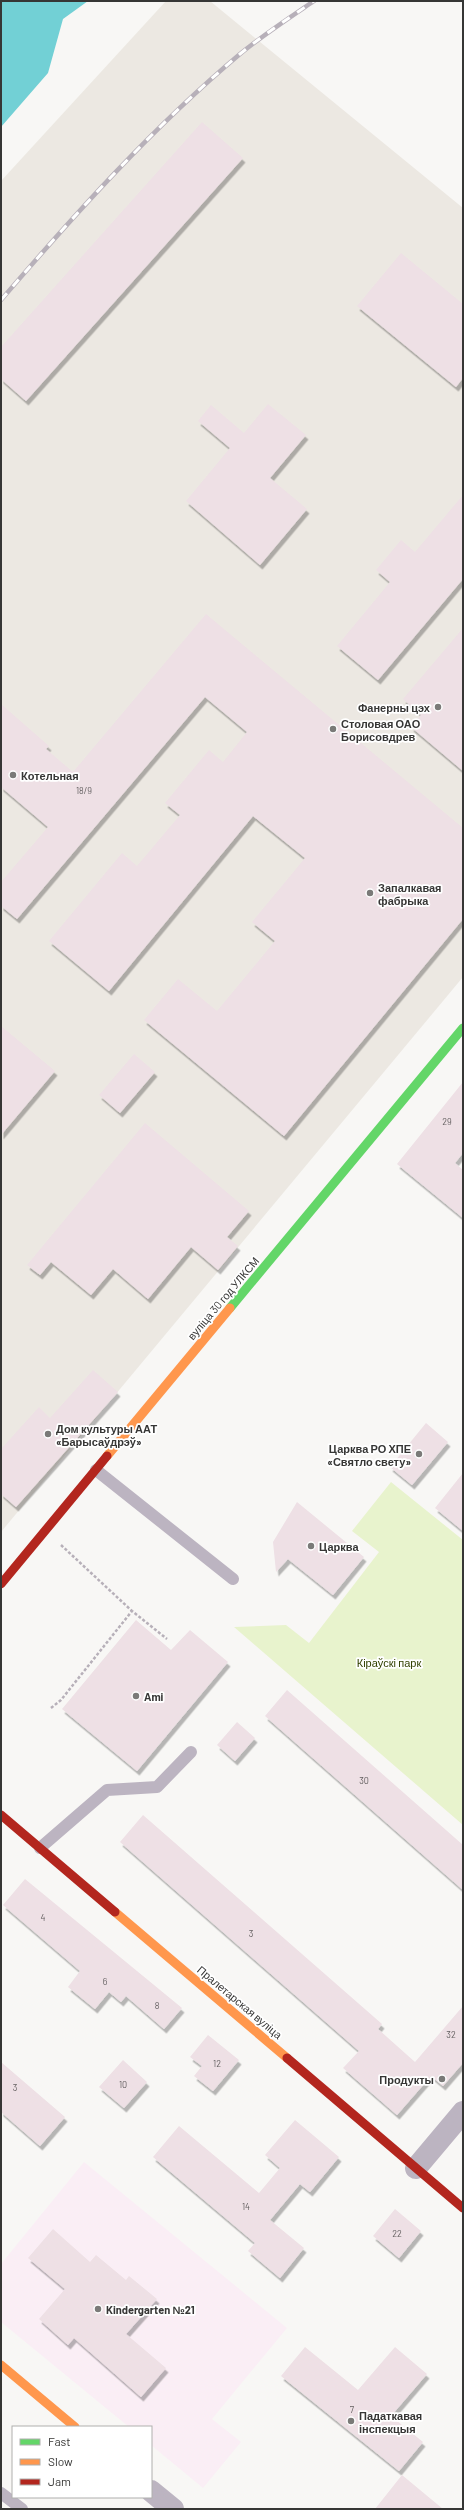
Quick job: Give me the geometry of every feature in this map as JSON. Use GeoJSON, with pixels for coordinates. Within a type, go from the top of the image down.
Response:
{"type":"FeatureCollection","features":[{"type":"Feature","properties":{"kind":"main road","name":"вуліца 30 год УЛКСМ"},"geometry":{"type":"LineString","coordinates":[[1,1584],[463,1028]]}},
{"type":"Feature","properties":{"kind":"main road","name":"Пралетарская вуліца"},"geometry":{"type":"LineString","coordinates":[[1,1815],[463,2208]]}},
{"type":"Feature","properties":{"kind":"main road"},"geometry":{"type":"LineString","coordinates":[[1,2365],[74,2426]]}},
{"type":"Feature","properties":{"kind":"street"},"geometry":{"type":"LineString","coordinates":[[416,2168],[463,2112]]}},
{"type":"Feature","properties":{"kind":"street"},"geometry":{"type":"LineString","coordinates":[[152,2492],[173,2509]]}},
{"type":"Feature","properties":{"kind":"lane"},"geometry":{"type":"LineString","coordinates":[[96,1470],[233,1579]]}},
{"type":"Feature","properties":{"kind":"lane"},"geometry":{"type":"LineString","coordinates":[[40,1848],[107,1790],[157,1788],[191,1752]]}},
{"type":"Feature","properties":{"kind":"lane"},"geometry":{"type":"LineString","coordinates":[[1,2493],[22,2509]]}},
{"type":"Feature","properties":{"kind":"path"},"geometry":{"type":"LineString","coordinates":[[58,1542],[132,1611],[167,1639]]}},
{"type":"Feature","properties":{"kind":"path"},"geometry":{"type":"LineString","coordinates":[[52,1708],[132,1611]]}},
{"type":"Feature","properties":{"kind":"shaded area"},"geometry":{"type":"Polygon","coordinates":[[[166,1],[210,1],[463,208],[463,977],[1,1532],[1,181],[166,1]]]}},
{"type":"Feature","properties":{"kind":"shaded area"},"geometry":{"type":"Polygon","coordinates":[[[84,2162],[287,2328],[212,2419],[241,2442],[203,2488],[152,2446],[152,2426],[128,2426],[1,2322],[1,2264],[84,2162]]]}},
{"type":"Feature","properties":{"kind":"green space","name":"Кіраўскі парк"},"geometry":{"type":"Polygon","coordinates":[[[391,1482],[463,1540],[463,1825],[234,1627],[286,1625],[309,1643],[379,1552],[352,1531],[391,1482]]]}},
{"type":"Feature","properties":{"kind":"water"},"geometry":{"type":"Polygon","coordinates":[[[1,1],[88,1],[63,19],[48,73],[1,127],[1,1]]]}},
{"type":"Feature","properties":{"kind":"building"},"geometry":{"type":"Polygon","coordinates":[[[202,122],[243,158],[26,401],[1,379],[1,347],[202,122]]]}},
{"type":"Feature","properties":{"kind":"building"},"geometry":{"type":"Polygon","coordinates":[[[401,253],[463,304],[463,378],[456,387],[357,306],[401,253]]]}},
{"type":"Feature","properties":{"kind":"building"},"geometry":{"type":"Polygon","coordinates":[[[268,404],[306,435],[270,478],[307,509],[260,565],[186,501],[230,448],[198,421],[211,405],[244,433],[268,404]]]}},
{"type":"Feature","properties":{"kind":"building"},"geometry":{"type":"Polygon","coordinates":[[[463,495],[463,579],[378,680],[337,646],[390,582],[376,570],[401,540],[415,552],[463,495]]]}},
{"type":"Feature","properties":{"kind":"building","name":"Запалкавая фабрыка"},"geometry":{"type":"Polygon","coordinates":[[[206,614],[463,828],[463,919],[284,1136],[144,1020],[178,979],[217,1011],[275,941],[252,922],[305,858],[253,816],[109,991],[49,941],[122,853],[137,866],[180,815],[165,803],[209,750],[223,762],[247,732],[205,697],[17,919],[1,906],[1,882],[48,827],[1,787],[1,704],[49,746],[46,749],[73,772],[206,614]]]}},
{"type":"Feature","properties":{"kind":"building","name":"Фанерны цэх"},"geometry":{"type":"Polygon","coordinates":[[[463,628],[463,771],[411,727],[421,715],[403,699],[463,628]]]}},
{"type":"Feature","properties":{"kind":"building"},"geometry":{"type":"Polygon","coordinates":[[[1,1026],[55,1071],[1,1135],[1,1026]]]}},
{"type":"Feature","properties":{"kind":"building"},"geometry":{"type":"Polygon","coordinates":[[[134,1054],[155,1072],[120,1113],[99,1095],[134,1054]]]}},
{"type":"Feature","properties":{"kind":"building"},"geometry":{"type":"Polygon","coordinates":[[[463,1082],[463,1153],[455,1163],[463,1170],[463,1218],[397,1164],[463,1082]]]}},
{"type":"Feature","properties":{"kind":"building"},"geometry":{"type":"Polygon","coordinates":[[[145,1123],[249,1211],[227,1237],[238,1246],[218,1270],[191,1247],[148,1299],[113,1269],[91,1295],[51,1262],[40,1275],[27,1265],[145,1123]]]}},
{"type":"Feature","properties":{"kind":"building","name":"Дом культуры ААТ «Барысаўдрэў»"},"geometry":{"type":"Polygon","coordinates":[[[93,1370],[118,1392],[16,1507],[1,1494],[1,1449],[39,1407],[50,1418],[93,1370]]]}},
{"type":"Feature","properties":{"kind":"building","name":"Царква РО ХПЕ «Святло свету»"},"geometry":{"type":"Polygon","coordinates":[[[426,1423],[448,1442],[412,1485],[390,1467],[426,1423]]]}},
{"type":"Feature","properties":{"kind":"building"},"geometry":{"type":"Polygon","coordinates":[[[463,1473],[463,1531],[435,1508],[463,1473]]]}},
{"type":"Feature","properties":{"kind":"building","name":"Царква"},"geometry":{"type":"Polygon","coordinates":[[[297,1502],[364,1557],[333,1595],[288,1559],[276,1572],[273,1542],[297,1502]]]}},
{"type":"Feature","properties":{"kind":"building","name":"Ami"},"geometry":{"type":"Polygon","coordinates":[[[136,1620],[171,1650],[190,1630],[228,1662],[137,1771],[62,1709],[136,1620]]]}},
{"type":"Feature","properties":{"kind":"building"},"geometry":{"type":"Polygon","coordinates":[[[287,1690],[463,1845],[463,1890],[265,1716],[287,1690]]]}},
{"type":"Feature","properties":{"kind":"building"},"geometry":{"type":"Polygon","coordinates":[[[237,1722],[255,1738],[235,1761],[217,1745],[237,1722]]]}},
{"type":"Feature","properties":{"kind":"building"},"geometry":{"type":"Polygon","coordinates":[[[143,1815],[382,2024],[378,2029],[415,2062],[463,2006],[463,2063],[443,2086],[431,2076],[397,2115],[343,2068],[359,2051],[120,1842],[143,1815]]]}},
{"type":"Feature","properties":{"kind":"building"},"geometry":{"type":"Polygon","coordinates":[[[25,1879],[182,2008],[164,2029],[126,1996],[121,2002],[109,1992],[95,2009],[68,1987],[80,1971],[3,1905],[25,1879]]]}},
{"type":"Feature","properties":{"kind":"building"},"geometry":{"type":"Polygon","coordinates":[[[208,2035],[239,2060],[213,2091],[194,2076],[202,2066],[190,2057],[208,2035]]]}},
{"type":"Feature","properties":{"kind":"building"},"geometry":{"type":"Polygon","coordinates":[[[123,2060],[147,2082],[124,2108],[99,2087],[123,2060]]]}},
{"type":"Feature","properties":{"kind":"building"},"geometry":{"type":"Polygon","coordinates":[[[1,2062],[65,2117],[40,2146],[1,2112],[1,2062]]]}},
{"type":"Feature","properties":{"kind":"building"},"geometry":{"type":"Polygon","coordinates":[[[295,2120],[339,2157],[310,2192],[300,2184],[270,2220],[304,2248],[280,2278],[248,2251],[255,2243],[153,2157],[179,2126],[259,2193],[280,2168],[265,2155],[295,2120]]]}},
{"type":"Feature","properties":{"kind":"building"},"geometry":{"type":"Polygon","coordinates":[[[395,2209],[421,2231],[399,2258],[373,2236],[395,2209]]]}},
{"type":"Feature","properties":{"kind":"building","name":"Kindergarten №21"},"geometry":{"type":"Polygon","coordinates":[[[53,2229],[90,2262],[96,2255],[126,2280],[129,2276],[157,2299],[126,2334],[166,2368],[141,2397],[74,2338],[68,2345],[39,2319],[65,2289],[28,2258],[53,2229]]]}},
{"type":"Feature","properties":{"kind":"building"},"geometry":{"type":"Polygon","coordinates":[[[305,2347],[358,2390],[395,2347],[427,2374],[391,2416],[423,2442],[399,2471],[281,2376],[305,2347]]]}},
{"type":"Feature","properties":{"kind":"building"},"geometry":{"type":"Polygon","coordinates":[[[402,2475],[443,2509],[375,2509],[402,2475]]]}},
{"type":"Feature","properties":{"kind":"railway"},"geometry":{"type":"LineString","coordinates":[[1,300],[86,203],[176,111],[240,54],[314,1]]}},
{"type":"Feature","properties":{"kind":"traffic: fast"},"geometry":{"type":"LineString","coordinates":[[230,1308],[463,1028]]}},
{"type":"Feature","properties":{"kind":"traffic: slow"},"geometry":{"type":"LineString","coordinates":[[107,1456],[230,1308]]}},
{"type":"Feature","properties":{"kind":"traffic: slow"},"geometry":{"type":"LineString","coordinates":[[115,1912],[287,2058]]}},
{"type":"Feature","properties":{"kind":"traffic: slow"},"geometry":{"type":"LineString","coordinates":[[1,2365],[74,2426]]}},
{"type":"Feature","properties":{"kind":"traffic: jam"},"geometry":{"type":"LineString","coordinates":[[1,1584],[107,1456]]}},
{"type":"Feature","properties":{"kind":"traffic: jam"},"geometry":{"type":"LineString","coordinates":[[1,1815],[115,1912]]}},
{"type":"Feature","properties":{"kind":"traffic: jam"},"geometry":{"type":"LineString","coordinates":[[287,2058],[463,2208]]}},
{"type":"Feature","properties":{"kind":"place","name":"Фанерны цэх"},"geometry":{"type":"Point","coordinates":[438,707]}},
{"type":"Feature","properties":{"kind":"place","name":"Столовая ОАО Борисовдрев"},"geometry":{"type":"Point","coordinates":[333,729]}},
{"type":"Feature","properties":{"kind":"place","name":"Котельная"},"geometry":{"type":"Point","coordinates":[13,775]}},
{"type":"Feature","properties":{"kind":"place","name":"Запалкавая фабрыка"},"geometry":{"type":"Point","coordinates":[370,893]}},
{"type":"Feature","properties":{"kind":"place","name":"Дом культуры ААТ «Барысаўдрэў»"},"geometry":{"type":"Point","coordinates":[48,1434]}},
{"type":"Feature","properties":{"kind":"place","name":"Царква РО ХПЕ «Святло свету»"},"geometry":{"type":"Point","coordinates":[419,1454]}},
{"type":"Feature","properties":{"kind":"place","name":"Царква"},"geometry":{"type":"Point","coordinates":[311,1546]}},
{"type":"Feature","properties":{"kind":"place","name":"Ami"},"geometry":{"type":"Point","coordinates":[136,1696]}},
{"type":"Feature","properties":{"kind":"place","name":"Продукты"},"geometry":{"type":"Point","coordinates":[442,2079]}},
{"type":"Feature","properties":{"kind":"place","name":"Kindergarten №21"},"geometry":{"type":"Point","coordinates":[98,2309]}},
{"type":"Feature","properties":{"kind":"place","name":"Падаткавая інспекцыя"},"geometry":{"type":"Point","coordinates":[351,2421]}}]}
